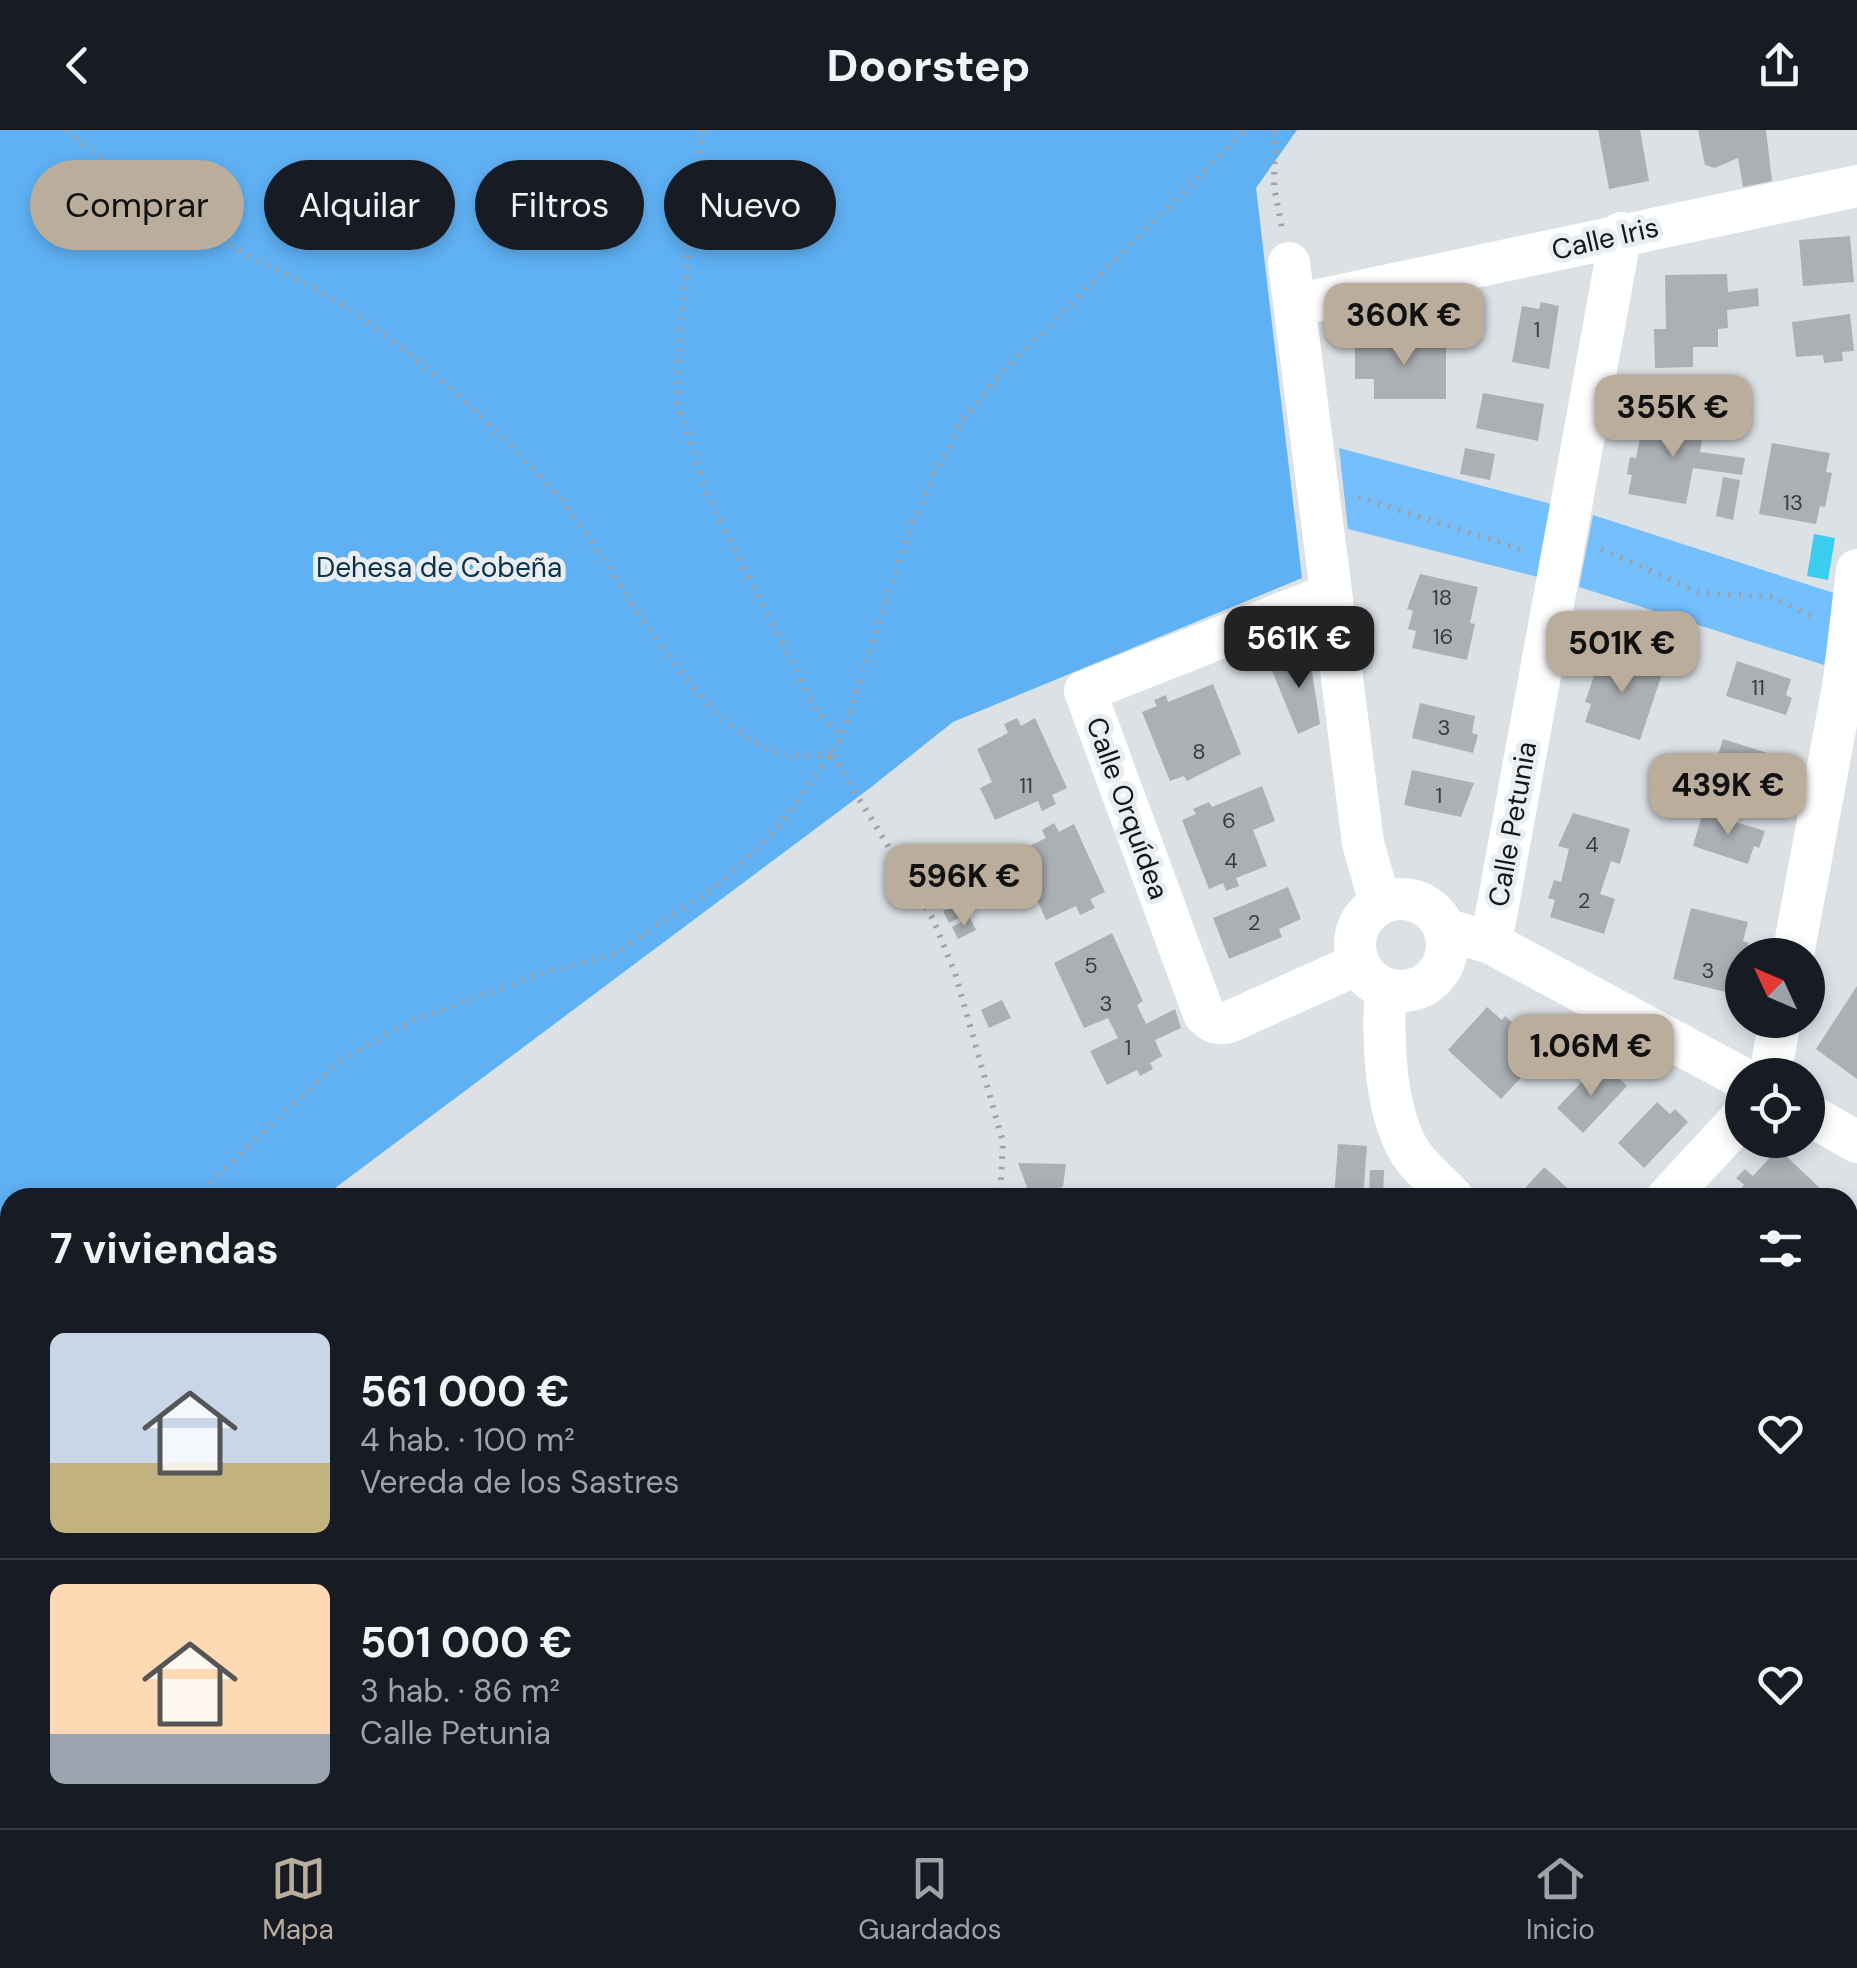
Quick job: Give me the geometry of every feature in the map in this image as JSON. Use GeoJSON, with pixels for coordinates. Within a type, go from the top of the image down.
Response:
{"type":"FeatureCollection","features":[{"type":"Feature","properties":{"kind":"street","name":"Calle Iris"},"geometry":{"type":"LineString","coordinates":[[1295,305],[1857,186]]}},
{"type":"Feature","properties":{"kind":"street","name":"Calle Petunia"},"geometry":{"type":"LineString","coordinates":[[1490,944],[1548,540],[1621,233]]}},
{"type":"Feature","properties":{"kind":"street"},"geometry":{"type":"LineString","coordinates":[[1289,262],[1364,843],[1380,903]]}},
{"type":"Feature","properties":{"kind":"street"},"geometry":{"type":"LineString","coordinates":[[1796,938],[1844,681],[1857,570]]}},
{"type":"Feature","properties":{"kind":"street","name":"Calle Orquídea"},"geometry":{"type":"LineString","coordinates":[[1331,594],[1084,691],[1209,1020],[1219,1024],[1230,1022],[1372,977]]}},
{"type":"Feature","properties":{"kind":"street"},"geometry":{"type":"LineString","coordinates":[[1444,1188],[1415,1158],[1398,1124],[1372,977],[1355,936],[1368,911],[1380,903],[1395,898],[1425,905],[1444,929],[1490,944],[1725,1069]]}},
{"type":"Feature","properties":{"kind":"street"},"geometry":{"type":"LineString","coordinates":[[1372,977],[1401,992],[1428,982],[1445,958],[1444,929]]}},
{"type":"Feature","properties":{"kind":"street"},"geometry":{"type":"LineString","coordinates":[[1825,1124],[1857,1142]]}},
{"type":"Feature","properties":{"kind":"street"},"geometry":{"type":"LineString","coordinates":[[1676,1188],[1725,1135]]}},
{"type":"Feature","properties":{"kind":"path"},"geometry":{"type":"LineString","coordinates":[[68,130],[94,154],[210,234],[335,301],[382,334],[479,416],[562,500],[688,683],[714,711],[763,745],[792,755],[832,755]]}},
{"type":"Feature","properties":{"kind":"path"},"geometry":{"type":"LineString","coordinates":[[702,130],[678,352],[677,402],[708,497],[816,710],[842,736]]}},
{"type":"Feature","properties":{"kind":"path"},"geometry":{"type":"LineString","coordinates":[[205,1188],[339,1061],[412,1022],[531,977],[616,953],[720,883],[778,828],[842,736],[906,536],[961,423],[998,376],[1245,130]]}},
{"type":"Feature","properties":{"kind":"path"},"geometry":{"type":"LineString","coordinates":[[1274,130],[1274,187],[1289,262]]}},
{"type":"Feature","properties":{"kind":"path"},"geometry":{"type":"LineString","coordinates":[[1319,482],[1520,552],[1548,540],[1700,593],[1772,598],[1849,634]]}},
{"type":"Feature","properties":{"kind":"path"},"geometry":{"type":"LineString","coordinates":[[832,755],[933,919],[955,973],[1002,1142],[1000,1188]]}},
{"type":"Feature","properties":{"kind":"shaded area"},"geometry":{"type":"Polygon","coordinates":[[[1339,448],[1551,504],[1538,577],[1348,529],[1339,448]]]}},
{"type":"Feature","properties":{"kind":"shaded area"},"geometry":{"type":"Polygon","coordinates":[[[1593,515],[1837,594],[1824,665],[1579,587],[1593,515]]]}},
{"type":"Feature","properties":{"kind":"shaded area"},"geometry":{"type":"Polygon","coordinates":[[[1814,534],[1835,538],[1828,580],[1807,576],[1814,534]]]}},
{"type":"Feature","properties":{"kind":"green space","name":"Dehesa de Cobeña"},"geometry":{"type":"Polygon","coordinates":[[[0,130],[1297,130],[1256,188],[1302,578],[953,722],[335,1188],[0,1188],[0,130]]]}},
{"type":"Feature","properties":{"kind":"building"},"geometry":{"type":"Polygon","coordinates":[[[1598,130],[1640,130],[1649,181],[1609,189],[1598,130]]]}},
{"type":"Feature","properties":{"kind":"building"},"geometry":{"type":"Polygon","coordinates":[[[1698,130],[1766,130],[1772,181],[1743,187],[1738,158],[1715,168],[1705,165],[1698,130]]]}},
{"type":"Feature","properties":{"kind":"building"},"geometry":{"type":"Polygon","coordinates":[[[1850,236],[1854,282],[1803,286],[1799,240],[1850,236]]]}},
{"type":"Feature","properties":{"kind":"building"},"geometry":{"type":"Polygon","coordinates":[[[1727,274],[1728,292],[1758,288],[1759,306],[1727,310],[1728,328],[1718,329],[1718,347],[1693,347],[1693,367],[1655,368],[1654,329],[1666,329],[1665,275],[1727,274]]]}},
{"type":"Feature","properties":{"kind":"building"},"geometry":{"type":"Polygon","coordinates":[[[1541,302],[1559,306],[1549,369],[1512,362],[1522,306],[1539,309],[1541,302]]]}},
{"type":"Feature","properties":{"kind":"building"},"geometry":{"type":"Polygon","coordinates":[[[1850,314],[1854,351],[1842,352],[1843,361],[1824,363],[1823,355],[1796,357],[1792,322],[1850,314]]]}},
{"type":"Feature","properties":{"kind":"building"},"geometry":{"type":"Polygon","coordinates":[[[1426,336],[1427,341],[1446,341],[1446,399],[1374,399],[1374,379],[1355,379],[1355,348],[1374,348],[1373,337],[1426,336]]]}},
{"type":"Feature","properties":{"kind":"building"},"geometry":{"type":"Polygon","coordinates":[[[1483,393],[1544,404],[1538,441],[1476,428],[1483,393]]]}},
{"type":"Feature","properties":{"kind":"building"},"geometry":{"type":"Polygon","coordinates":[[[1661,412],[1687,417],[1685,430],[1703,433],[1700,452],[1745,458],[1742,475],[1693,468],[1686,504],[1628,494],[1630,457],[1636,458],[1643,422],[1659,425],[1661,412]]]}},
{"type":"Feature","properties":{"kind":"building"},"geometry":{"type":"Polygon","coordinates":[[[1772,443],[1830,453],[1826,472],[1832,473],[1825,507],[1820,506],[1816,524],[1759,514],[1772,443]]]}},
{"type":"Feature","properties":{"kind":"building"},"geometry":{"type":"Polygon","coordinates":[[[1465,448],[1495,454],[1490,480],[1460,474],[1465,448]]]}},
{"type":"Feature","properties":{"kind":"building"},"geometry":{"type":"Polygon","coordinates":[[[1723,477],[1740,480],[1733,520],[1716,516],[1723,477]]]}},
{"type":"Feature","properties":{"kind":"building"},"geometry":{"type":"Polygon","coordinates":[[[1420,574],[1478,587],[1467,660],[1412,648],[1416,631],[1408,629],[1413,611],[1407,609],[1420,574]]]}},
{"type":"Feature","properties":{"kind":"building"},"geometry":{"type":"Polygon","coordinates":[[[1309,652],[1320,724],[1298,734],[1271,668],[1309,652]]]}},
{"type":"Feature","properties":{"kind":"building"},"geometry":{"type":"Polygon","coordinates":[[[1607,654],[1663,671],[1640,740],[1585,722],[1591,704],[1585,702],[1596,670],[1601,671],[1607,654]]]}},
{"type":"Feature","properties":{"kind":"building"},"geometry":{"type":"Polygon","coordinates":[[[1737,661],[1791,679],[1786,695],[1792,698],[1786,715],[1726,696],[1737,661]]]}},
{"type":"Feature","properties":{"kind":"building"},"geometry":{"type":"Polygon","coordinates":[[[1213,684],[1241,754],[1187,781],[1184,776],[1170,781],[1142,712],[1157,706],[1154,700],[1166,695],[1168,702],[1213,684]]]}},
{"type":"Feature","properties":{"kind":"building"},"geometry":{"type":"Polygon","coordinates":[[[1420,703],[1475,716],[1472,733],[1478,735],[1473,753],[1412,738],[1420,703]]]}},
{"type":"Feature","properties":{"kind":"building"},"geometry":{"type":"Polygon","coordinates":[[[1017,718],[1021,726],[1035,718],[1067,788],[1052,795],[1056,804],[1042,811],[1038,801],[995,820],[980,788],[992,782],[977,749],[1008,733],[1004,724],[1017,718]]]}},
{"type":"Feature","properties":{"kind":"building"},"geometry":{"type":"Polygon","coordinates":[[[1723,739],[1777,756],[1772,772],[1779,775],[1773,792],[1712,774],[1723,739]]]}},
{"type":"Feature","properties":{"kind":"building"},"geometry":{"type":"Polygon","coordinates":[[[1412,770],[1474,783],[1461,817],[1404,805],[1412,770]]]}},
{"type":"Feature","properties":{"kind":"building"},"geometry":{"type":"Polygon","coordinates":[[[1262,786],[1275,821],[1253,830],[1267,866],[1236,878],[1239,886],[1226,891],[1223,883],[1209,889],[1182,820],[1196,814],[1193,809],[1209,802],[1212,807],[1262,786]]]}},
{"type":"Feature","properties":{"kind":"building"},"geometry":{"type":"Polygon","coordinates":[[[1703,812],[1765,831],[1748,864],[1693,846],[1703,812]]]}},
{"type":"Feature","properties":{"kind":"building"},"geometry":{"type":"Polygon","coordinates":[[[1573,813],[1630,829],[1620,864],[1611,861],[1600,894],[1615,899],[1604,934],[1550,917],[1555,900],[1548,898],[1554,880],[1561,882],[1569,849],[1558,846],[1573,813]]]}},
{"type":"Feature","properties":{"kind":"building"},"geometry":{"type":"Polygon","coordinates":[[[1054,823],[1059,832],[1074,824],[1105,892],[1090,899],[1095,908],[1080,915],[1076,906],[1046,920],[1031,886],[1003,900],[989,869],[1046,838],[1042,830],[1054,823]]]}},
{"type":"Feature","properties":{"kind":"building"},"geometry":{"type":"Polygon","coordinates":[[[1288,887],[1301,919],[1279,929],[1282,937],[1229,959],[1213,918],[1288,887]]]}},
{"type":"Feature","properties":{"kind":"building"},"geometry":{"type":"Polygon","coordinates":[[[960,902],[966,914],[949,923],[943,911],[960,902]]]}},
{"type":"Feature","properties":{"kind":"building"},"geometry":{"type":"Polygon","coordinates":[[[1691,908],[1748,922],[1744,938],[1725,938],[1725,992],[1673,979],[1691,908]]]}},
{"type":"Feature","properties":{"kind":"building"},"geometry":{"type":"Polygon","coordinates":[[[970,918],[976,930],[958,939],[952,927],[970,918]]]}},
{"type":"Feature","properties":{"kind":"building"},"geometry":{"type":"Polygon","coordinates":[[[1112,933],[1143,1001],[1137,1005],[1146,1024],[1175,1009],[1181,1028],[1155,1040],[1162,1056],[1150,1063],[1153,1069],[1140,1076],[1137,1070],[1107,1085],[1090,1051],[1118,1038],[1108,1018],[1084,1028],[1054,963],[1112,933]]]}},
{"type":"Feature","properties":{"kind":"building"},"geometry":{"type":"Polygon","coordinates":[[[1857,986],[1857,1079],[1816,1049],[1857,986]]]}},
{"type":"Feature","properties":{"kind":"building"},"geometry":{"type":"Polygon","coordinates":[[[1002,1000],[1011,1018],[989,1028],[981,1010],[1002,1000]]]}},
{"type":"Feature","properties":{"kind":"building"},"geometry":{"type":"Polygon","coordinates":[[[1487,1007],[1502,1020],[1505,1016],[1530,1039],[1527,1043],[1541,1056],[1501,1099],[1448,1050],[1487,1007]]]}},
{"type":"Feature","properties":{"kind":"building"},"geometry":{"type":"Polygon","coordinates":[[[1596,1067],[1609,1078],[1614,1073],[1627,1086],[1583,1133],[1557,1108],[1596,1067]]]}},
{"type":"Feature","properties":{"kind":"building"},"geometry":{"type":"Polygon","coordinates":[[[1657,1102],[1670,1114],[1675,1109],[1688,1122],[1644,1168],[1618,1143],[1657,1102]]]}},
{"type":"Feature","properties":{"kind":"building"},"geometry":{"type":"Polygon","coordinates":[[[1338,1144],[1367,1146],[1364,1188],[1335,1188],[1338,1144]]]}},
{"type":"Feature","properties":{"kind":"building"},"geometry":{"type":"Polygon","coordinates":[[[1769,1158],[1788,1158],[1820,1188],[1742,1188],[1744,1185],[1736,1178],[1745,1169],[1753,1176],[1769,1158]]]}},
{"type":"Feature","properties":{"kind":"building"},"geometry":{"type":"Polygon","coordinates":[[[1018,1163],[1066,1164],[1063,1187],[1027,1188],[1018,1163]]]}},
{"type":"Feature","properties":{"kind":"building"},"geometry":{"type":"Polygon","coordinates":[[[1544,1167],[1567,1188],[1525,1188],[1544,1167]]]}},
{"type":"Feature","properties":{"kind":"building"},"geometry":{"type":"Polygon","coordinates":[[[1370,1170],[1384,1170],[1383,1188],[1369,1188],[1370,1170]]]}}]}
